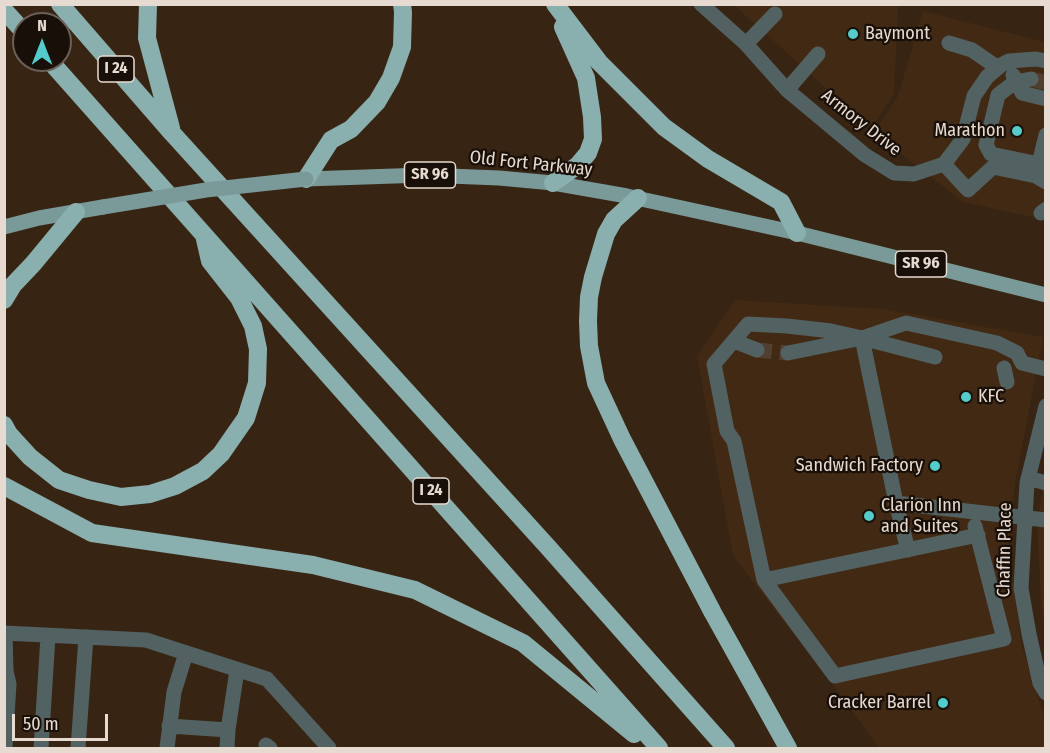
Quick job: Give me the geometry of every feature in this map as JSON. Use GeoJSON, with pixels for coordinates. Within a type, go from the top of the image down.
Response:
{"type":"FeatureCollection","features":[{"type":"Feature","properties":{"kind":"highway","name":"I 24"},"geometry":{"type":"LineString","coordinates":[[60,4],[172,133],[547,546],[726,748]]}},
{"type":"Feature","properties":{"kind":"highway"},"geometry":{"type":"LineString","coordinates":[[148,4],[147,38],[172,133]]}},
{"type":"Feature","properties":{"kind":"highway"},"geometry":{"type":"LineString","coordinates":[[306,179],[332,140],[351,129],[377,102],[391,78],[402,46],[402,4]]}},
{"type":"Feature","properties":{"kind":"highway"},"geometry":{"type":"LineString","coordinates":[[546,4],[564,29],[586,78],[593,139],[588,153],[578,165],[554,183]]}},
{"type":"Feature","properties":{"kind":"highway"},"geometry":{"type":"LineString","coordinates":[[555,4],[599,62],[664,127],[708,159],[781,202],[797,233]]}},
{"type":"Feature","properties":{"kind":"highway","name":"I 24"},"geometry":{"type":"LineString","coordinates":[[60,72],[659,748]]}},
{"type":"Feature","properties":{"kind":"highway"},"geometry":{"type":"LineString","coordinates":[[638,198],[614,220],[606,234],[592,278],[588,321],[589,346],[596,383],[622,440],[729,644],[788,748]]}},
{"type":"Feature","properties":{"kind":"highway"},"geometry":{"type":"LineString","coordinates":[[4,300],[13,285],[76,212]]}},
{"type":"Feature","properties":{"kind":"highway"},"geometry":{"type":"LineString","coordinates":[[4,425],[30,457],[59,480],[89,490],[122,497],[150,494],[175,486],[203,471],[221,454],[246,418],[257,383],[258,349],[253,326],[239,298],[210,261],[204,233]]}},
{"type":"Feature","properties":{"kind":"highway"},"geometry":{"type":"LineString","coordinates":[[4,486],[92,533],[313,565],[416,590],[524,643],[652,748]]}},
{"type":"Feature","properties":{"kind":"main road","name":"Old Fort Parkway"},"geometry":{"type":"LineString","coordinates":[[4,227],[39,218],[206,190],[306,179],[424,175],[499,178],[554,183],[638,198],[797,233],[1046,295]]}},
{"type":"Feature","properties":{"kind":"street","name":"Armory Drive"},"geometry":{"type":"LineString","coordinates":[[701,4],[746,44],[787,90],[865,155],[894,174],[914,174],[944,164]]}},
{"type":"Feature","properties":{"kind":"street"},"geometry":{"type":"LineString","coordinates":[[746,44],[775,14]]}},
{"type":"Feature","properties":{"kind":"street"},"geometry":{"type":"LineString","coordinates":[[949,42],[1003,64],[1022,93],[1046,99]]}},
{"type":"Feature","properties":{"kind":"street"},"geometry":{"type":"LineString","coordinates":[[787,90],[818,54]]}},
{"type":"Feature","properties":{"kind":"street"},"geometry":{"type":"LineString","coordinates":[[1043,156],[993,167],[968,190],[944,164],[963,139],[974,96],[987,76],[1003,64],[1036,59],[1046,61]]}},
{"type":"Feature","properties":{"kind":"street"},"geometry":{"type":"LineString","coordinates":[[1031,79],[1015,82],[998,95],[986,145],[991,153],[1043,156]]}},
{"type":"Feature","properties":{"kind":"street"},"geometry":{"type":"LineString","coordinates":[[788,353],[862,339],[906,323],[997,343],[1017,353],[1022,363],[1046,369]]}},
{"type":"Feature","properties":{"kind":"street"},"geometry":{"type":"LineString","coordinates":[[935,357],[831,331],[748,324],[714,364],[727,431],[734,441],[764,580],[836,676],[1004,639],[972,512]]}},
{"type":"Feature","properties":{"kind":"street"},"geometry":{"type":"LineString","coordinates":[[862,339],[908,550]]}},
{"type":"Feature","properties":{"kind":"street"},"geometry":{"type":"LineString","coordinates":[[734,341],[757,350]]}},
{"type":"Feature","properties":{"kind":"street","name":"Chaffin Place"},"geometry":{"type":"LineString","coordinates":[[1046,406],[1028,478],[1021,588],[1040,683],[1046,693]]}},
{"type":"Feature","properties":{"kind":"street"},"geometry":{"type":"LineString","coordinates":[[1028,478],[1046,483]]}},
{"type":"Feature","properties":{"kind":"street"},"geometry":{"type":"LineString","coordinates":[[896,503],[1046,520]]}},
{"type":"Feature","properties":{"kind":"street"},"geometry":{"type":"LineString","coordinates":[[764,580],[978,535]]}},
{"type":"Feature","properties":{"kind":"street"},"geometry":{"type":"LineString","coordinates":[[996,608],[1024,606]]}},
{"type":"Feature","properties":{"kind":"street"},"geometry":{"type":"LineString","coordinates":[[5,748],[9,684],[6,671],[5,633],[146,640],[267,679],[329,748]]}},
{"type":"Feature","properties":{"kind":"street"},"geometry":{"type":"LineString","coordinates":[[41,748],[48,636]]}},
{"type":"Feature","properties":{"kind":"street"},"geometry":{"type":"LineString","coordinates":[[78,748],[86,637]]}},
{"type":"Feature","properties":{"kind":"street"},"geometry":{"type":"LineString","coordinates":[[167,748],[174,692],[186,653]]}},
{"type":"Feature","properties":{"kind":"street"},"geometry":{"type":"LineString","coordinates":[[227,748],[237,670]]}},
{"type":"Feature","properties":{"kind":"street"},"geometry":{"type":"LineString","coordinates":[[169,726],[228,730]]}},
{"type":"Feature","properties":{"kind":"shaded area"},"geometry":{"type":"Polygon","coordinates":[[[734,5],[898,5],[894,94],[871,129],[734,5]]]}},
{"type":"Feature","properties":{"kind":"shaded area"},"geometry":{"type":"Polygon","coordinates":[[[923,11],[1045,42],[1045,220],[963,202],[874,133],[898,96],[923,11]]]}},
{"type":"Feature","properties":{"kind":"shaded area","name":"Clarion Inn and Suites"},"geometry":{"type":"Polygon","coordinates":[[[735,300],[883,309],[1043,337],[1015,484],[1008,547],[1022,646],[1045,720],[1045,748],[879,748],[733,556],[697,356],[735,300]]]}},
{"type":"Feature","properties":{"kind":"shaded area"},"geometry":{"type":"Polygon","coordinates":[[[1045,473],[1045,630],[1037,526],[1045,473]]]}},
{"type":"Feature","properties":{"kind":"tunnel"},"geometry":{"type":"LineString","coordinates":[[1031,79],[1046,83]]}},
{"type":"Feature","properties":{"kind":"tunnel"},"geometry":{"type":"LineString","coordinates":[[757,350],[788,353]]}},
{"type":"Feature","properties":{"kind":"place","name":"Baymont"},"geometry":{"type":"Point","coordinates":[853,34]}},
{"type":"Feature","properties":{"kind":"place","name":"Marathon"},"geometry":{"type":"Point","coordinates":[1017,131]}},
{"type":"Feature","properties":{"kind":"place","name":"KFC"},"geometry":{"type":"Point","coordinates":[966,397]}},
{"type":"Feature","properties":{"kind":"place","name":"Sandwich Factory"},"geometry":{"type":"Point","coordinates":[935,466]}},
{"type":"Feature","properties":{"kind":"place","name":"Clarion Inn and Suites"},"geometry":{"type":"Point","coordinates":[869,516]}},
{"type":"Feature","properties":{"kind":"place","name":"Cracker Barrel"},"geometry":{"type":"Point","coordinates":[943,703]}}]}
